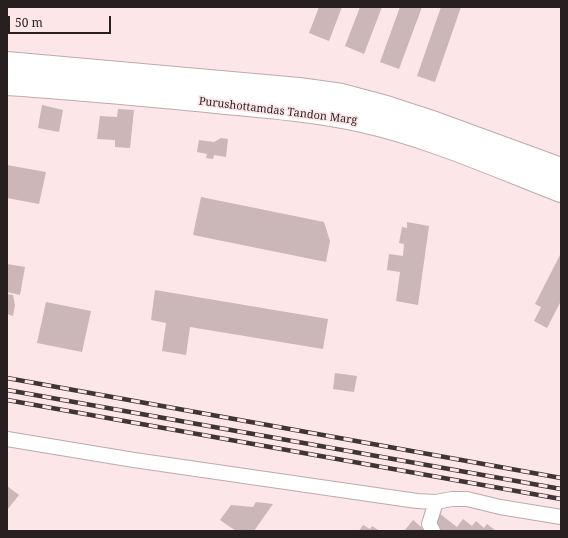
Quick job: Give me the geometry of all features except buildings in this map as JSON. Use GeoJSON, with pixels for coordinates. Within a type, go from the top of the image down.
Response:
{"type":"FeatureCollection","features":[{"type":"Feature","properties":{"kind":"main road"},"geometry":{"type":"LineString","coordinates":[[7,64],[292,88],[342,95],[383,106],[435,123],[561,169]]}},
{"type":"Feature","properties":{"kind":"main road","name":"Purushottamdas Tandon Marg"},"geometry":{"type":"LineString","coordinates":[[7,84],[267,107],[324,114],[362,121],[442,145],[561,191]]}},
{"type":"Feature","properties":{"kind":"street"},"geometry":{"type":"LineString","coordinates":[[7,439],[134,460],[417,501],[436,502],[452,499],[467,499],[500,508],[561,517]]}},
{"type":"Feature","properties":{"kind":"street"},"geometry":{"type":"LineString","coordinates":[[433,531],[428,524],[436,502]]}},
{"type":"Feature","properties":{"kind":"railway"},"geometry":{"type":"LineString","coordinates":[[7,378],[561,478]]}},
{"type":"Feature","properties":{"kind":"railway"},"geometry":{"type":"LineString","coordinates":[[7,390],[561,489]]}},
{"type":"Feature","properties":{"kind":"railway"},"geometry":{"type":"LineString","coordinates":[[7,400],[561,499]]}}]}
